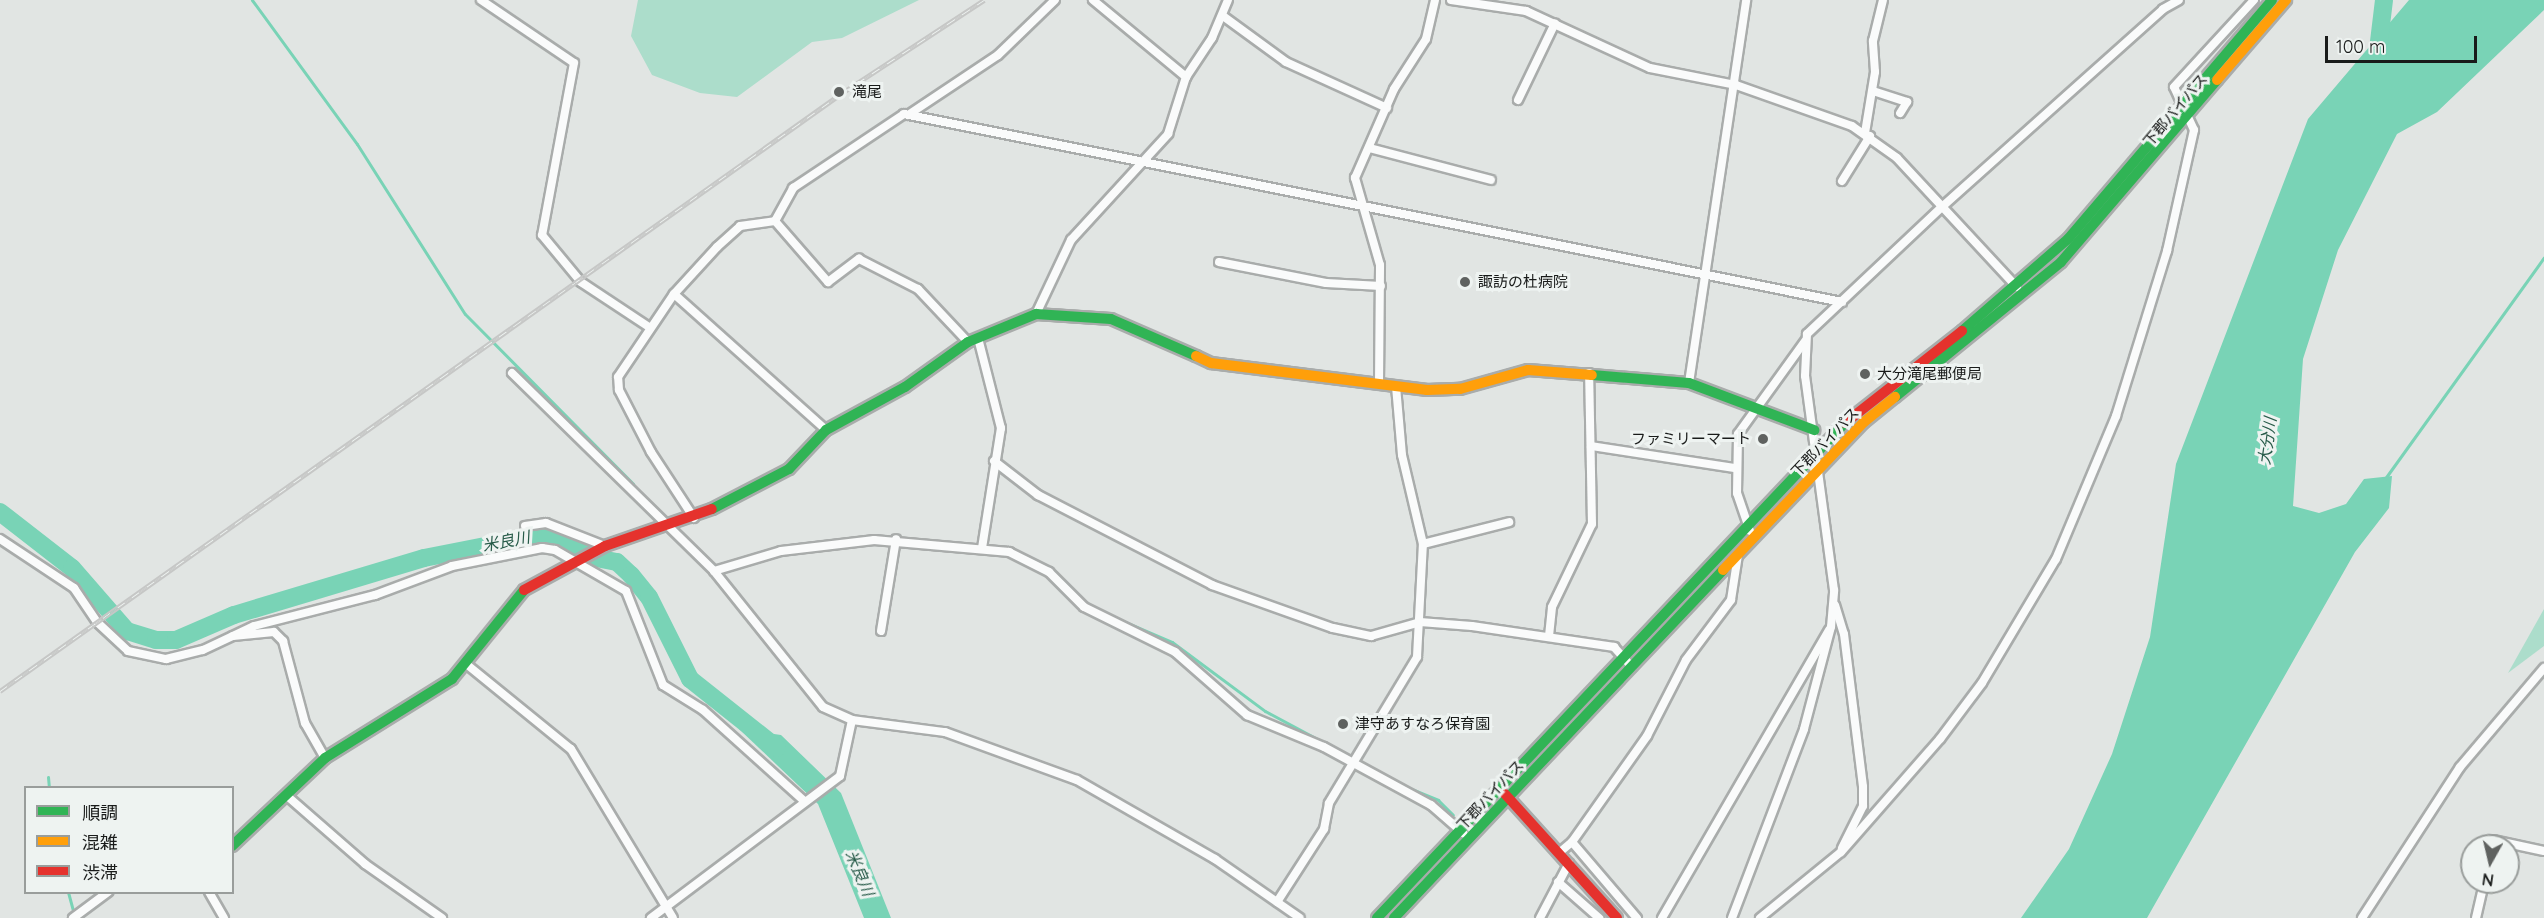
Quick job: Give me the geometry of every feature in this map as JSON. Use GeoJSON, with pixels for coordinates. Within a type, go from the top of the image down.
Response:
{"type":"FeatureCollection","features":[{"type":"Feature","properties":{"kind":"street"},"geometry":{"type":"LineString","coordinates":[[481,0],[574,63],[542,235],[581,282],[650,327]]}},
{"type":"Feature","properties":{"kind":"street"},"geometry":{"type":"LineString","coordinates":[[694,518],[672,490],[619,390],[618,377],[650,327],[674,294],[740,226],[775,221],[800,183],[998,55],[1054,0]]}},
{"type":"Feature","properties":{"kind":"street"},"geometry":{"type":"LineString","coordinates":[[1093,0],[1186,76]]}},
{"type":"Feature","properties":{"kind":"street"},"geometry":{"type":"LineString","coordinates":[[1036,314],[1071,240],[1145,162],[1174,124],[1186,76],[1223,16],[1228,0]]}},
{"type":"Feature","properties":{"kind":"street"},"geometry":{"type":"LineString","coordinates":[[1378,383],[1381,286],[1375,246],[1360,205],[1355,178],[1387,108],[1426,39],[1435,0]]}},
{"type":"Feature","properties":{"kind":"street"},"geometry":{"type":"LineString","coordinates":[[1451,0],[1526,11],[1650,68],[1736,85],[1868,134],[1943,206],[2017,287]]}},
{"type":"Feature","properties":{"kind":"street"},"geometry":{"type":"LineString","coordinates":[[1689,383],[1703,274],[1736,85],[1746,0]]}},
{"type":"Feature","properties":{"kind":"street"},"geometry":{"type":"LineString","coordinates":[[1842,181],[1868,134],[1873,91],[1873,41],[1883,0]]}},
{"type":"Feature","properties":{"kind":"street"},"geometry":{"type":"LineString","coordinates":[[1754,537],[1747,527],[1735,468],[1738,434],[1756,405],[1805,340],[1943,206],[2163,9],[2179,0]]}},
{"type":"Feature","properties":{"kind":"street"},"geometry":{"type":"LineString","coordinates":[[1760,918],[1841,852],[1982,683],[2056,559],[2116,416],[2146,324],[2192,142],[2190,115],[2181,107],[2174,87],[2180,75],[2216,46],[2254,0]]}},
{"type":"Feature","properties":{"kind":"street"},"geometry":{"type":"LineString","coordinates":[[1377,918],[1816,453],[1883,389],[2017,287],[2068,239],[2272,0]]}},
{"type":"Feature","properties":{"kind":"street","name":"下郡バイパス"},"geometry":{"type":"LineString","coordinates":[[1394,918],[1864,422],[2054,270],[2190,115],[2286,0]]}},
{"type":"Feature","properties":{"kind":"street"},"geometry":{"type":"LineString","coordinates":[[1223,16],[1286,62],[1387,108]]}},
{"type":"Feature","properties":{"kind":"street"},"geometry":{"type":"LineString","coordinates":[[1518,100],[1555,23]]}},
{"type":"Feature","properties":{"kind":"street"},"geometry":{"type":"LineString","coordinates":[[1873,91],[1907,102]]}},
{"type":"Feature","properties":{"kind":"street"},"geometry":{"type":"LineString","coordinates":[[1900,113],[1911,92]]}},
{"type":"Feature","properties":{"kind":"street"},"geometry":{"type":"LineString","coordinates":[[908,115],[1842,302]]}},
{"type":"Feature","properties":{"kind":"street"},"geometry":{"type":"LineString","coordinates":[[1369,148],[1491,180]]}},
{"type":"Feature","properties":{"kind":"street"},"geometry":{"type":"LineString","coordinates":[[775,221],[828,282],[859,259],[918,289],[973,340],[1001,428],[981,548]]}},
{"type":"Feature","properties":{"kind":"street"},"geometry":{"type":"LineString","coordinates":[[1219,262],[1326,283],[1381,286]]}},
{"type":"Feature","properties":{"kind":"street"},"geometry":{"type":"LineString","coordinates":[[674,294],[826,430]]}},
{"type":"Feature","properties":{"kind":"street"},"geometry":{"type":"LineString","coordinates":[[234,844],[325,758],[452,679],[522,591],[573,561],[605,546],[673,527],[789,469],[826,430],[905,387],[973,340],[1036,314],[1111,319],[1211,363],[1396,386],[1460,389],[1528,370],[1589,373],[1689,383],[1756,405],[1814,430]]}},
{"type":"Feature","properties":{"kind":"street"},"geometry":{"type":"LineString","coordinates":[[1732,918],[1808,718],[1831,627],[1833,599],[1805,340]]}},
{"type":"Feature","properties":{"kind":"street"},"geometry":{"type":"LineString","coordinates":[[512,373],[673,527],[714,571],[823,707],[852,720],[945,732],[1077,780],[1215,859],[1300,918]]}},
{"type":"Feature","properties":{"kind":"street"},"geometry":{"type":"LineString","coordinates":[[1549,636],[1552,607],[1592,524],[1589,373]]}},
{"type":"Feature","properties":{"kind":"street"},"geometry":{"type":"LineString","coordinates":[[1277,902],[1324,829],[1329,803],[1412,671],[1420,622],[1423,544],[1402,455],[1396,386]]}},
{"type":"Feature","properties":{"kind":"street"},"geometry":{"type":"LineString","coordinates":[[1591,446],[1735,468]]}},
{"type":"Feature","properties":{"kind":"street"},"geometry":{"type":"LineString","coordinates":[[994,461],[1038,495],[1230,593],[1352,634],[1371,636],[1420,622],[1549,636],[1614,647],[1632,667]]}},
{"type":"Feature","properties":{"kind":"street"},"geometry":{"type":"LineString","coordinates":[[1423,544],[1509,522]]}},
{"type":"Feature","properties":{"kind":"street"},"geometry":{"type":"LineString","coordinates":[[525,526],[546,523],[605,546]]}},
{"type":"Feature","properties":{"kind":"street"},"geometry":{"type":"LineString","coordinates":[[0,539],[74,588],[97,622],[128,651],[166,659],[203,650],[227,636],[464,564],[542,548],[573,561],[626,591],[663,685],[703,710],[805,802]]}},
{"type":"Feature","properties":{"kind":"street"},"geometry":{"type":"LineString","coordinates":[[714,571],[781,550],[896,539],[1009,552],[1042,568],[1084,608],[1175,652],[1247,715],[1353,763],[1431,805],[1468,839]]}},
{"type":"Feature","properties":{"kind":"street"},"geometry":{"type":"LineString","coordinates":[[881,631],[896,539]]}},
{"type":"Feature","properties":{"kind":"street"},"geometry":{"type":"LineString","coordinates":[[1560,852],[1572,842],[1647,736],[1686,660],[1731,600],[1738,555]]}},
{"type":"Feature","properties":{"kind":"street"},"geometry":{"type":"LineString","coordinates":[[1833,599],[1844,634],[1863,787],[1863,806],[1841,852]]}},
{"type":"Feature","properties":{"kind":"street"},"geometry":{"type":"LineString","coordinates":[[1662,918],[1831,627]]}},
{"type":"Feature","properties":{"kind":"street"},"geometry":{"type":"LineString","coordinates":[[227,636],[274,633],[283,641],[305,723],[325,758]]}},
{"type":"Feature","properties":{"kind":"street"},"geometry":{"type":"LineString","coordinates":[[465,663],[571,749],[668,905],[673,918]]}},
{"type":"Feature","properties":{"kind":"street"},"geometry":{"type":"LineString","coordinates":[[2362,918],[2460,767],[2544,668]]}},
{"type":"Feature","properties":{"kind":"street"},"geometry":{"type":"LineString","coordinates":[[651,918],[840,776],[852,720]]}},
{"type":"Feature","properties":{"kind":"street"},"geometry":{"type":"LineString","coordinates":[[1499,789],[1560,852],[1617,918]]}},
{"type":"Feature","properties":{"kind":"street"},"geometry":{"type":"LineString","coordinates":[[286,795],[365,864],[442,918]]}},
{"type":"Feature","properties":{"kind":"street"},"geometry":{"type":"LineString","coordinates":[[1572,842],[1637,918]]}},
{"type":"Feature","properties":{"kind":"street"},"geometry":{"type":"LineString","coordinates":[[2520,846],[2544,851]]}},
{"type":"Feature","properties":{"kind":"street"},"geometry":{"type":"LineString","coordinates":[[1540,918],[1569,862]]}},
{"type":"Feature","properties":{"kind":"street"},"geometry":{"type":"LineString","coordinates":[[1557,882],[1599,918]]}},
{"type":"Feature","properties":{"kind":"street"},"geometry":{"type":"LineString","coordinates":[[73,918],[105,894]]}},
{"type":"Feature","properties":{"kind":"street"},"geometry":{"type":"LineString","coordinates":[[210,894],[224,918]]}},
{"type":"Feature","properties":{"kind":"street"},"geometry":{"type":"LineString","coordinates":[[2476,918],[2481,894]]}},
{"type":"Feature","properties":{"kind":"shaded area"},"geometry":{"type":"Polygon","coordinates":[[[638,0],[919,0],[842,38],[812,42],[737,97],[700,93],[652,75],[631,36],[638,0]]]}},
{"type":"Feature","properties":{"kind":"shaded area"},"geometry":{"type":"Polygon","coordinates":[[[2544,609],[2544,646],[2508,673],[2544,609]]]}},
{"type":"Feature","properties":{"kind":"water","name":"大分川"},"geometry":{"type":"Polygon","coordinates":[[[2409,0],[2544,0],[2544,10],[2437,112],[2397,134],[2338,250],[2303,359],[2293,506],[2319,513],[2346,504],[2364,479],[2392,476],[2389,508],[2355,552],[2147,918],[2021,918],[2069,849],[2112,754],[2150,637],[2176,464],[2308,119],[2409,0]]]}},
{"type":"Feature","properties":{"kind":"water"},"geometry":{"type":"Polygon","coordinates":[[[739,729],[781,735],[841,793],[891,918],[864,918],[818,804],[739,729]]]}},
{"type":"Feature","properties":{"kind":"waterway"},"geometry":{"type":"LineString","coordinates":[[252,0],[357,144],[465,314],[633,484]]}},
{"type":"Feature","properties":{"kind":"waterway"},"geometry":{"type":"LineString","coordinates":[[2377,58],[2384,0]]}},
{"type":"Feature","properties":{"kind":"waterway"},"geometry":{"type":"LineString","coordinates":[[2384,480],[2544,257]]}},
{"type":"Feature","properties":{"kind":"waterway","name":"米良川"},"geometry":{"type":"LineString","coordinates":[[0,512],[72,568],[127,631],[156,640],[176,640],[234,615],[424,558],[546,534],[591,557],[617,562],[649,597],[690,679],[777,748]]}},
{"type":"Feature","properties":{"kind":"waterway"},"geometry":{"type":"LineString","coordinates":[[1087,603],[1106,614]]}},
{"type":"Feature","properties":{"kind":"waterway"},"geometry":{"type":"LineString","coordinates":[[1118,619],[1172,642],[1265,711],[1390,778]]}},
{"type":"Feature","properties":{"kind":"waterway"},"geometry":{"type":"LineString","coordinates":[[48,777],[49,786]]}},
{"type":"Feature","properties":{"kind":"waterway"},"geometry":{"type":"LineString","coordinates":[[1404,786],[1438,800],[1453,815]]}},
{"type":"Feature","properties":{"kind":"waterway"},"geometry":{"type":"LineString","coordinates":[[69,894],[74,914]]}},
{"type":"Feature","properties":{"kind":"railway"},"geometry":{"type":"LineString","coordinates":[[0,691],[842,93],[984,0]]}},
{"type":"Feature","properties":{"kind":"traffic: fast"},"geometry":{"type":"LineString","coordinates":[[1962,331],[2068,239],[2272,0]]}},
{"type":"Feature","properties":{"kind":"traffic: fast"},"geometry":{"type":"LineString","coordinates":[[1895,397],[2061,262],[2217,80]]}},
{"type":"Feature","properties":{"kind":"traffic: fast"},"geometry":{"type":"LineString","coordinates":[[712,509],[789,469],[826,430],[905,387],[968,342],[1036,314],[1111,319],[1196,356]]}},
{"type":"Feature","properties":{"kind":"traffic: fast"},"geometry":{"type":"LineString","coordinates":[[1592,375],[1689,383],[1814,430]]}},
{"type":"Feature","properties":{"kind":"traffic: fast"},"geometry":{"type":"LineString","coordinates":[[1377,918],[1845,423]]}},
{"type":"Feature","properties":{"kind":"traffic: fast"},"geometry":{"type":"LineString","coordinates":[[1394,918],[1723,570]]}},
{"type":"Feature","properties":{"kind":"traffic: fast"},"geometry":{"type":"LineString","coordinates":[[234,844],[325,758],[452,679],[524,590]]}},
{"type":"Feature","properties":{"kind":"traffic: slow"},"geometry":{"type":"LineString","coordinates":[[2217,80],[2286,0]]}},
{"type":"Feature","properties":{"kind":"traffic: slow"},"geometry":{"type":"LineString","coordinates":[[1196,356],[1211,363],[1427,390],[1460,389],[1528,370],[1592,375]]}},
{"type":"Feature","properties":{"kind":"traffic: slow"},"geometry":{"type":"LineString","coordinates":[[1723,570],[1864,422],[1895,397]]}},
{"type":"Feature","properties":{"kind":"traffic: jam"},"geometry":{"type":"LineString","coordinates":[[1845,423],[1962,331]]}},
{"type":"Feature","properties":{"kind":"traffic: jam"},"geometry":{"type":"LineString","coordinates":[[524,590],[605,546],[712,509]]}},
{"type":"Feature","properties":{"kind":"traffic: jam"},"geometry":{"type":"LineString","coordinates":[[1505,794],[1617,918]]}},
{"type":"Feature","properties":{"kind":"place","name":"滝尾"},"geometry":{"type":"Point","coordinates":[839,92]}},
{"type":"Feature","properties":{"kind":"place","name":"諏訪の杜病院"},"geometry":{"type":"Point","coordinates":[1465,282]}},
{"type":"Feature","properties":{"kind":"place","name":"大分滝尾郵便局"},"geometry":{"type":"Point","coordinates":[1865,374]}},
{"type":"Feature","properties":{"kind":"place","name":"ファミリーマート"},"geometry":{"type":"Point","coordinates":[1763,439]}},
{"type":"Feature","properties":{"kind":"place","name":"津守あすなろ保育園"},"geometry":{"type":"Point","coordinates":[1343,724]}}]}
